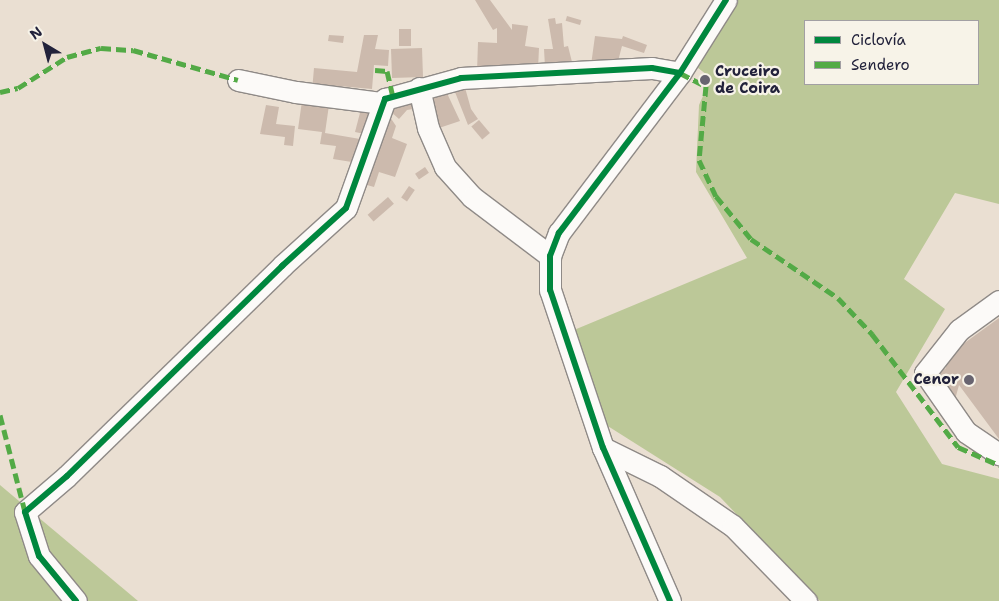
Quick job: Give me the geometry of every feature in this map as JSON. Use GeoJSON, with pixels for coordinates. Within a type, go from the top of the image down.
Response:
{"type":"FeatureCollection","features":[{"type":"Feature","properties":{"kind":"street"},"geometry":{"type":"LineString","coordinates":[[670,601],[603,448],[550,290],[550,256],[559,233],[680,73],[724,4]]}},
{"type":"Feature","properties":{"kind":"street"},"geometry":{"type":"LineString","coordinates":[[76,601],[39,556],[25,512],[74,469],[282,266],[346,208],[382,103],[388,97],[461,78],[652,68],[680,73]]}},
{"type":"Feature","properties":{"kind":"street"},"geometry":{"type":"LineString","coordinates":[[238,80],[296,92],[382,103]]}},
{"type":"Feature","properties":{"kind":"street"},"geometry":{"type":"LineString","coordinates":[[419,88],[424,114],[445,167],[472,197],[550,256]]}},
{"type":"Feature","properties":{"kind":"street"},"geometry":{"type":"LineString","coordinates":[[999,301],[959,330],[924,373],[966,432],[999,454]]}},
{"type":"Feature","properties":{"kind":"street"},"geometry":{"type":"LineString","coordinates":[[603,448],[660,476],[734,526],[806,601]]}},
{"type":"Feature","properties":{"kind":"green space"},"geometry":{"type":"Polygon","coordinates":[[[736,0],[999,0],[999,204],[955,193],[904,279],[945,309],[896,392],[942,464],[999,479],[999,601],[820,601],[720,497],[603,423],[574,330],[747,258],[696,172],[699,105],[711,78],[693,64],[736,0]]]}},
{"type":"Feature","properties":{"kind":"green space"},"geometry":{"type":"Polygon","coordinates":[[[0,485],[138,601],[0,601],[0,485]]]}},
{"type":"Feature","properties":{"kind":"building"},"geometry":{"type":"Polygon","coordinates":[[[475,0],[490,0],[512,30],[512,24],[528,26],[525,46],[539,48],[538,69],[477,72],[478,42],[497,43],[497,28],[493,30],[475,0]]]}},
{"type":"Feature","properties":{"kind":"building"},"geometry":{"type":"Polygon","coordinates":[[[567,16],[581,20],[580,25],[566,21],[567,16]]]}},
{"type":"Feature","properties":{"kind":"building"},"geometry":{"type":"Polygon","coordinates":[[[555,18],[556,24],[562,23],[564,47],[568,46],[573,66],[545,67],[544,49],[553,49],[548,19],[555,18]]]}},
{"type":"Feature","properties":{"kind":"building"},"geometry":{"type":"Polygon","coordinates":[[[399,29],[411,29],[411,46],[399,46],[399,29]]]}},
{"type":"Feature","properties":{"kind":"building"},"geometry":{"type":"Polygon","coordinates":[[[329,35],[344,36],[343,43],[328,41],[329,35]]]}},
{"type":"Feature","properties":{"kind":"building"},"geometry":{"type":"Polygon","coordinates":[[[364,35],[378,35],[375,49],[389,50],[388,66],[374,65],[372,89],[339,86],[339,94],[312,91],[314,68],[357,72],[364,35]]]}},
{"type":"Feature","properties":{"kind":"building"},"geometry":{"type":"Polygon","coordinates":[[[595,36],[622,39],[623,36],[647,45],[644,53],[622,46],[617,65],[591,65],[595,36]]]}},
{"type":"Feature","properties":{"kind":"building"},"geometry":{"type":"Polygon","coordinates":[[[422,48],[423,77],[392,78],[391,49],[422,48]]]}},
{"type":"Feature","properties":{"kind":"building"},"geometry":{"type":"Polygon","coordinates":[[[464,84],[471,109],[478,119],[468,125],[453,87],[464,84]]]}},
{"type":"Feature","properties":{"kind":"building"},"geometry":{"type":"Polygon","coordinates":[[[445,89],[460,121],[433,130],[421,95],[445,89]]]}},
{"type":"Feature","properties":{"kind":"building"},"geometry":{"type":"Polygon","coordinates":[[[415,95],[419,108],[407,110],[399,119],[390,111],[399,101],[415,95]]]}},
{"type":"Feature","properties":{"kind":"building"},"geometry":{"type":"Polygon","coordinates":[[[302,101],[329,105],[325,133],[360,139],[358,163],[333,159],[336,146],[320,144],[322,132],[298,129],[302,101]]]}},
{"type":"Feature","properties":{"kind":"building"},"geometry":{"type":"Polygon","coordinates":[[[266,105],[279,107],[276,124],[295,126],[293,146],[284,145],[285,137],[260,134],[266,105]]]}},
{"type":"Feature","properties":{"kind":"building"},"geometry":{"type":"Polygon","coordinates":[[[361,109],[373,112],[369,135],[355,132],[361,109]]]}},
{"type":"Feature","properties":{"kind":"building"},"geometry":{"type":"Polygon","coordinates":[[[388,114],[396,126],[392,138],[407,144],[395,177],[379,172],[374,187],[360,183],[388,114]]]}},
{"type":"Feature","properties":{"kind":"building"},"geometry":{"type":"Polygon","coordinates":[[[479,120],[490,133],[482,139],[471,126],[479,120]]]}},
{"type":"Feature","properties":{"kind":"building"},"geometry":{"type":"Polygon","coordinates":[[[425,167],[429,173],[419,180],[415,174],[425,167]]]}},
{"type":"Feature","properties":{"kind":"building"},"geometry":{"type":"Polygon","coordinates":[[[409,186],[415,190],[407,202],[401,198],[409,186]]]}},
{"type":"Feature","properties":{"kind":"building"},"geometry":{"type":"Polygon","coordinates":[[[388,197],[394,204],[374,222],[368,215],[388,197]]]}},
{"type":"Feature","properties":{"kind":"building","name":"Cenor"},"geometry":{"type":"Polygon","coordinates":[[[999,318],[999,439],[959,385],[956,396],[951,397],[935,376],[946,368],[941,360],[999,318]]]}},
{"type":"Feature","properties":{"kind":"marked path"},"geometry":{"type":"LineString","coordinates":[[0,92],[18,88],[67,57],[101,48],[133,50],[238,80]]}},
{"type":"Feature","properties":{"kind":"marked path"},"geometry":{"type":"LineString","coordinates":[[375,70],[387,71],[393,96]]}},
{"type":"Feature","properties":{"kind":"marked path"},"geometry":{"type":"LineString","coordinates":[[680,73],[706,86],[699,160],[716,196],[751,239],[838,298],[872,334],[958,447],[999,465]]}},
{"type":"Feature","properties":{"kind":"marked path"},"geometry":{"type":"LineString","coordinates":[[0,415],[25,512]]}},
{"type":"Feature","properties":{"kind":"cycle path"},"geometry":{"type":"LineString","coordinates":[[670,601],[603,448],[550,290],[550,256],[559,233],[680,73],[726,0]]}},
{"type":"Feature","properties":{"kind":"cycle path"},"geometry":{"type":"LineString","coordinates":[[76,601],[39,556],[25,512],[67,476],[282,266],[346,208],[385,99],[461,78],[652,68],[680,73]]}},
{"type":"Feature","properties":{"kind":"place","name":"Cruceiro de Coira"},"geometry":{"type":"Point","coordinates":[705,80]}},
{"type":"Feature","properties":{"kind":"place","name":"Cenor"},"geometry":{"type":"Point","coordinates":[969,380]}}]}
